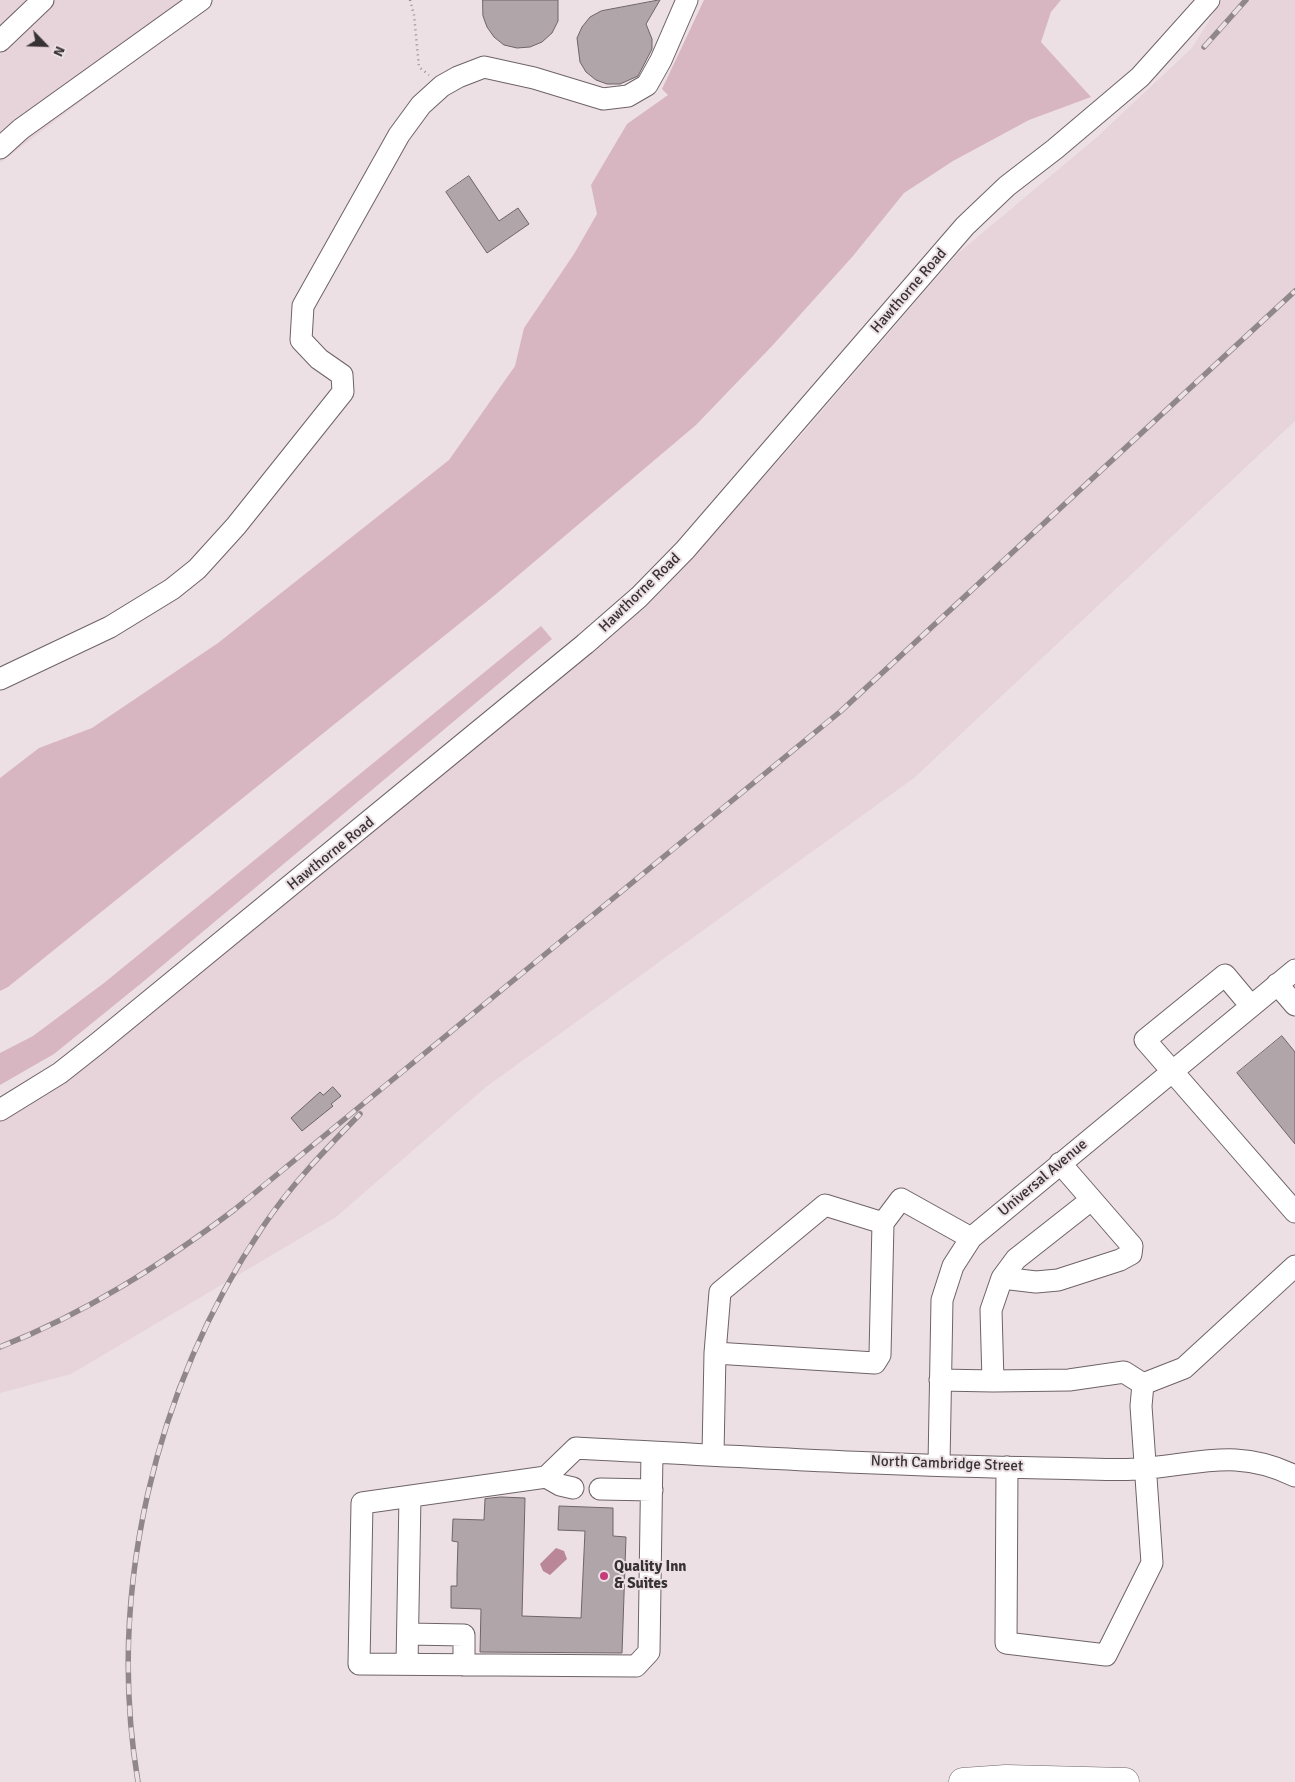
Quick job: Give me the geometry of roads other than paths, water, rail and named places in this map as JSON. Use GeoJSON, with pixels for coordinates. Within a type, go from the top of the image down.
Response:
{"type":"FeatureCollection","features":[{"type":"Feature","properties":{"kind":"highway"},"geometry":{"type":"LineString","coordinates":[[962,1782],[1006,1779],[1125,1782]]}},
{"type":"Feature","properties":{"kind":"street"},"geometry":{"type":"LineString","coordinates":[[0,41],[43,0]]}},
{"type":"Feature","properties":{"kind":"street"},"geometry":{"type":"LineString","coordinates":[[0,148],[21,129],[201,0]]}},
{"type":"Feature","properties":{"kind":"street"},"geometry":{"type":"LineString","coordinates":[[0,679],[110,628],[172,589],[197,569],[236,526],[343,392],[342,376],[320,359],[301,340],[303,306],[399,135],[421,105],[442,86],[458,76],[484,67],[534,78],[603,99],[628,96],[647,85],[661,60],[687,0]]}},
{"type":"Feature","properties":{"kind":"street","name":"Hawthorne Road"},"geometry":{"type":"LineString","coordinates":[[0,1110],[60,1073],[186,973],[585,644],[639,597],[685,550],[965,226],[1006,186],[1055,150],[1140,77],[1208,0]]}},
{"type":"Feature","properties":{"kind":"street","name":"Universal Avenue"},"geometry":{"type":"LineString","coordinates":[[939,1464],[942,1300],[953,1266],[971,1238],[1295,970]]}},
{"type":"Feature","properties":{"kind":"street"},"geometry":{"type":"LineString","coordinates":[[1251,1006],[1225,975],[1145,1040],[1295,1212]]}},
{"type":"Feature","properties":{"kind":"street"},"geometry":{"type":"LineString","coordinates":[[1277,984],[1295,1005]]}},
{"type":"Feature","properties":{"kind":"street"},"geometry":{"type":"LineString","coordinates":[[1002,1278],[1036,1282],[1058,1280],[1120,1260],[1131,1254],[1132,1246],[1060,1164]]}},
{"type":"Feature","properties":{"kind":"street"},"geometry":{"type":"LineString","coordinates":[[715,1353],[874,1362],[880,1355],[883,1223],[901,1200],[971,1238]]}},
{"type":"Feature","properties":{"kind":"street"},"geometry":{"type":"LineString","coordinates":[[993,1381],[991,1310],[1002,1278],[1016,1259],[1092,1200]]}},
{"type":"Feature","properties":{"kind":"street"},"geometry":{"type":"LineString","coordinates":[[713,1454],[715,1353],[720,1292],[826,1205],[883,1223]]}},
{"type":"Feature","properties":{"kind":"street"},"geometry":{"type":"LineString","coordinates":[[1143,1384],[1184,1368],[1295,1266]]}},
{"type":"Feature","properties":{"kind":"street"},"geometry":{"type":"LineString","coordinates":[[940,1380],[1069,1380],[1124,1372],[1143,1384]]}},
{"type":"Feature","properties":{"kind":"street"},"geometry":{"type":"LineString","coordinates":[[1007,1467],[1006,1643],[1106,1655],[1152,1563],[1141,1406],[1143,1384]]}},
{"type":"Feature","properties":{"kind":"street","name":"North Cambridge Street"},"geometry":{"type":"LineString","coordinates":[[546,1477],[576,1448],[1007,1467],[1174,1467],[1222,1458],[1255,1461],[1295,1476]]}},
{"type":"Feature","properties":{"kind":"street"},"geometry":{"type":"LineString","coordinates":[[573,1488],[560,1485],[546,1477],[362,1503],[359,1664],[636,1666],[649,1652],[652,1452]]}},
{"type":"Feature","properties":{"kind":"street"},"geometry":{"type":"LineString","coordinates":[[600,1489],[652,1490]]}},
{"type":"Feature","properties":{"kind":"street"},"geometry":{"type":"LineString","coordinates":[[407,1664],[410,1496]]}},
{"type":"Feature","properties":{"kind":"street"},"geometry":{"type":"LineString","coordinates":[[408,1634],[464,1635],[464,1665]]}},
{"type":"Feature","properties":{"kind":"railway"},"geometry":{"type":"LineString","coordinates":[[1204,47],[1246,0]]}},
{"type":"Feature","properties":{"kind":"railway"},"geometry":{"type":"LineString","coordinates":[[0,1347],[32,1334],[93,1303],[151,1269],[234,1210],[841,711],[1295,291]]}},
{"type":"Feature","properties":{"kind":"railway"},"geometry":{"type":"LineString","coordinates":[[138,1782],[130,1710],[129,1637],[135,1565],[148,1493],[167,1423],[193,1355],[225,1290],[262,1228],[296,1183],[360,1114]]}},
{"type":"Feature","properties":{"kind":"place","name":"Quality Inn & Suites"},"geometry":{"type":"Point","coordinates":[604,1576]}}]}
